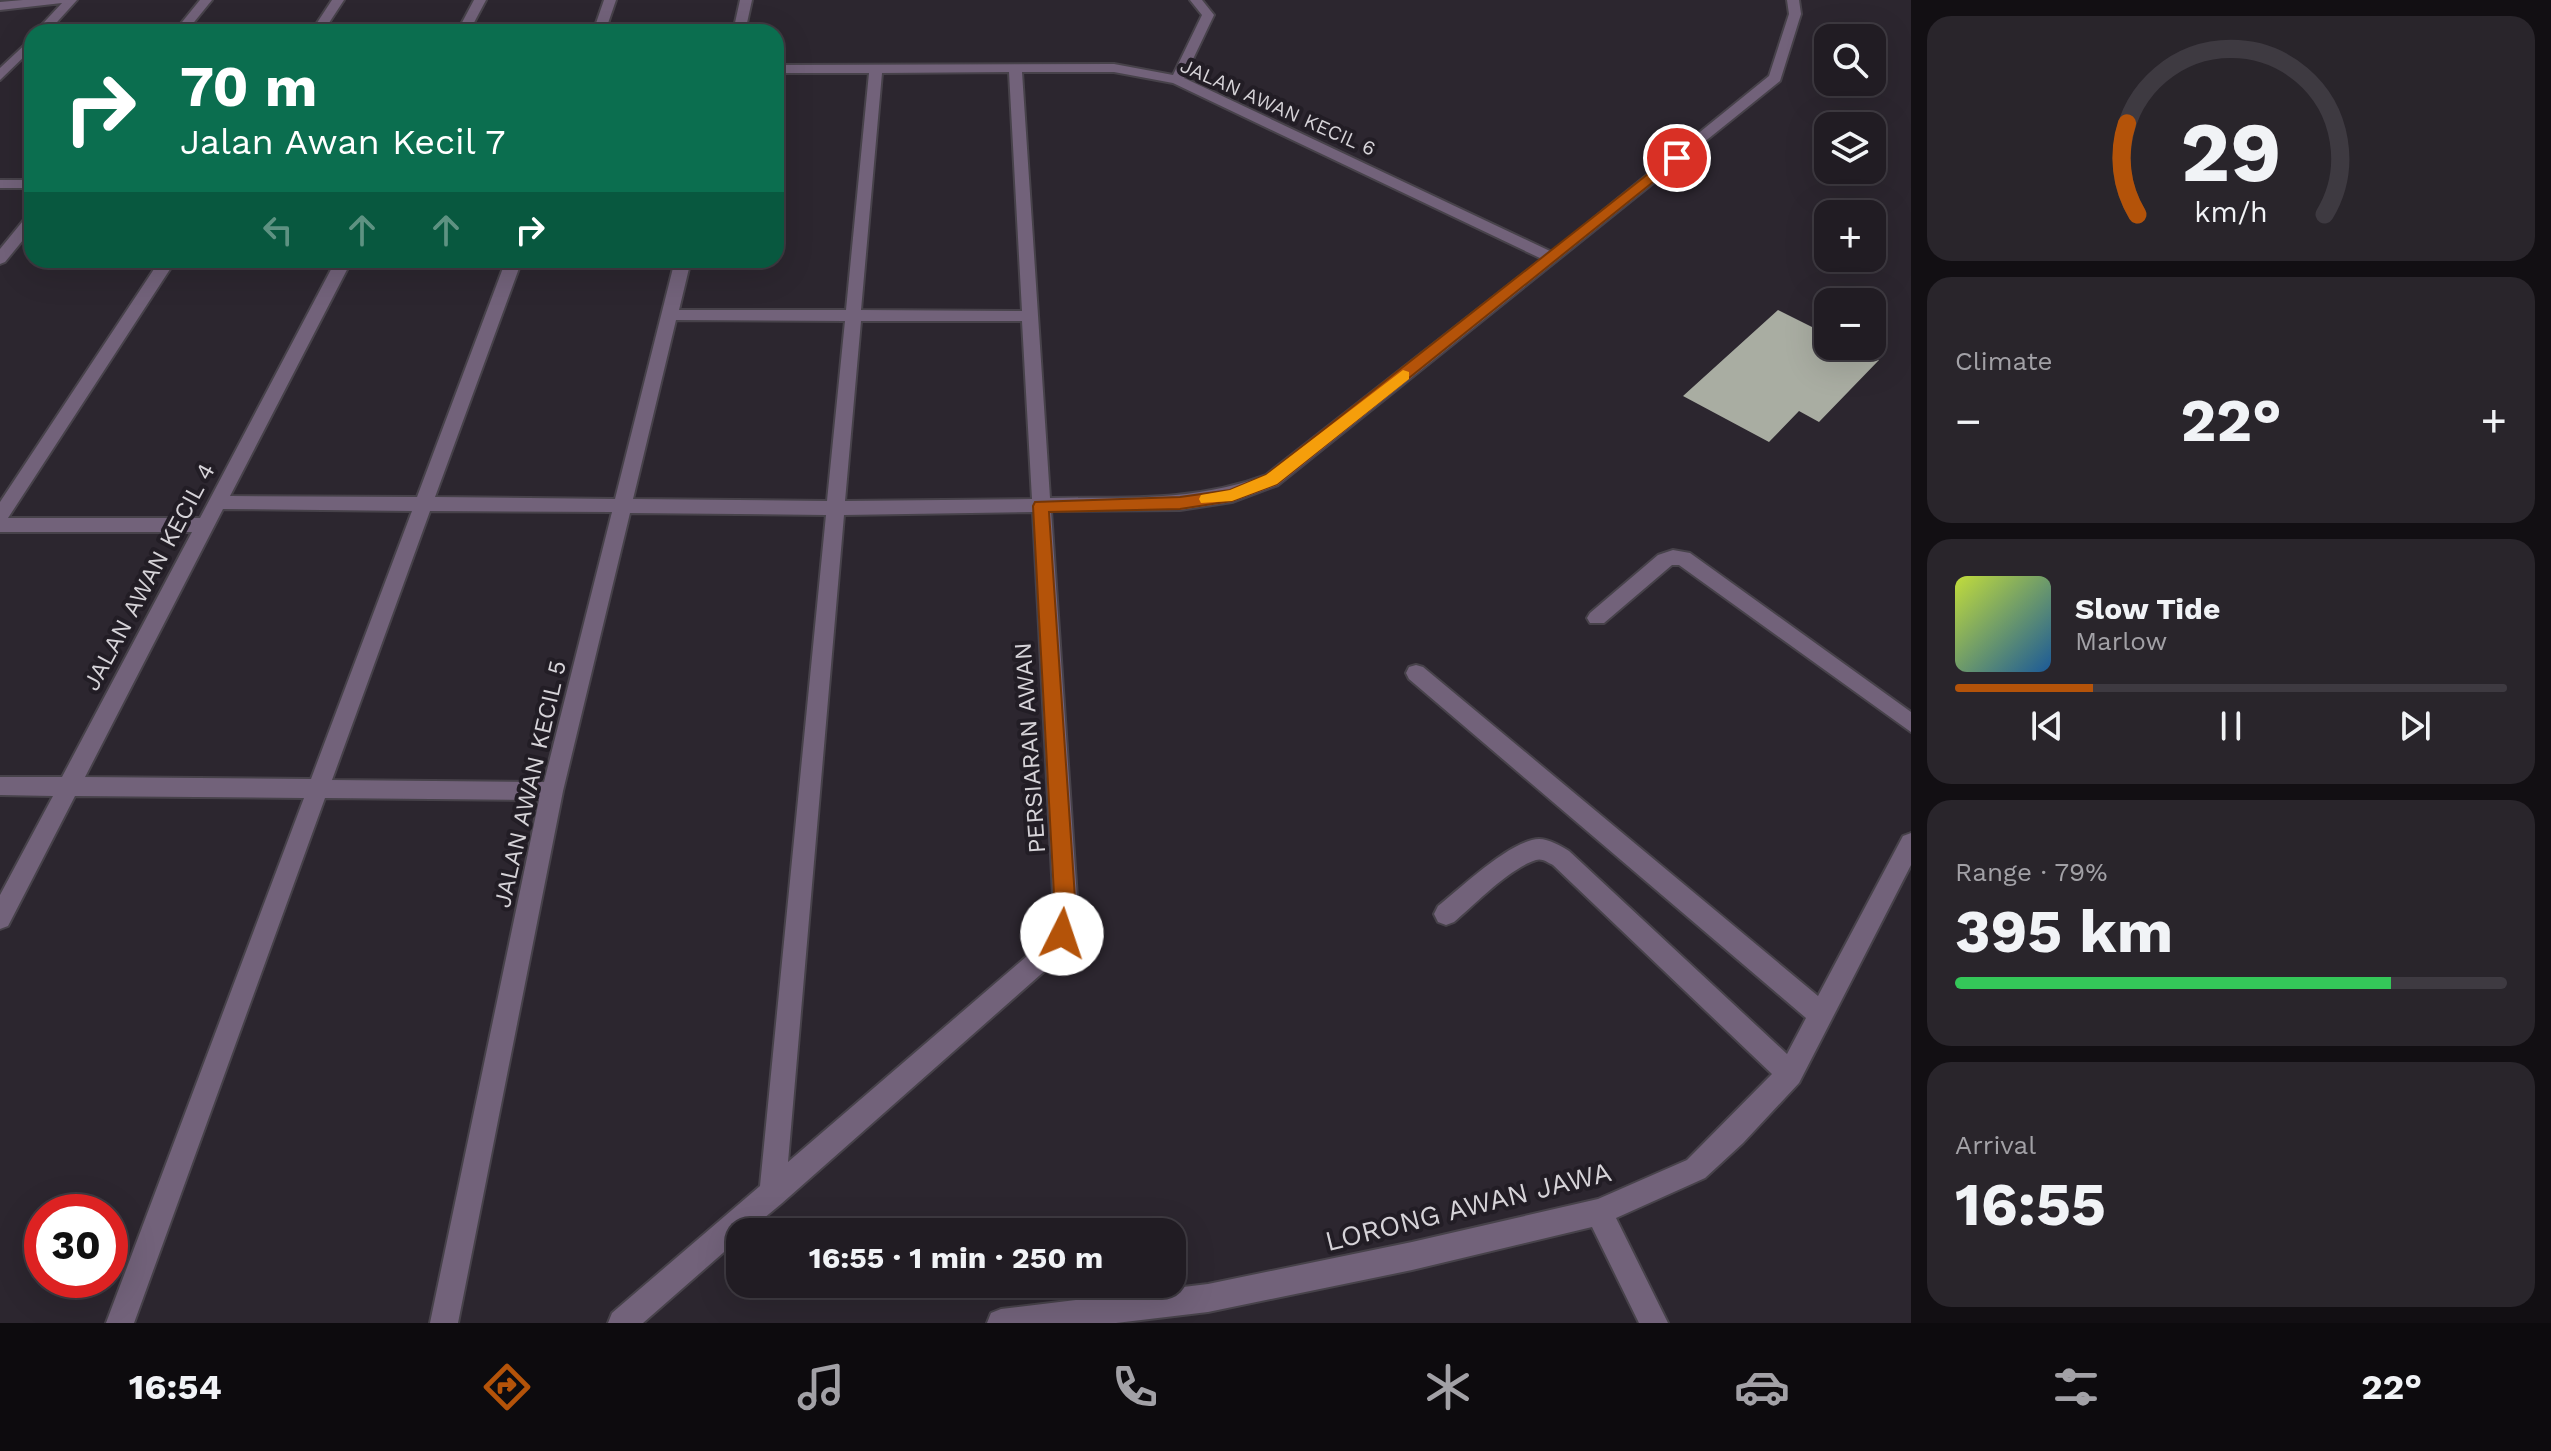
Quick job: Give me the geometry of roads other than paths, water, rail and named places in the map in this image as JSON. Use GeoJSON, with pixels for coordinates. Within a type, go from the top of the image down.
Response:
{"type":"FeatureCollection","features":[{"type":"Feature","properties":{"kind":"street"},"geometry":{"type":"LineString","coordinates":[[0,6],[58,0]]}},
{"type":"Feature","properties":{"kind":"street"},"geometry":{"type":"LineString","coordinates":[[48,24],[71,0]]}},
{"type":"Feature","properties":{"kind":"street"},"geometry":{"type":"LineString","coordinates":[[186,24],[206,0]]}},
{"type":"Feature","properties":{"kind":"street"},"geometry":{"type":"LineString","coordinates":[[322,24],[338,0]]}},
{"type":"Feature","properties":{"kind":"street"},"geometry":{"type":"LineString","coordinates":[[467,24],[480,0]]}},
{"type":"Feature","properties":{"kind":"street"},"geometry":{"type":"LineString","coordinates":[[602,24],[610,0]]}},
{"type":"Feature","properties":{"kind":"street"},"geometry":{"type":"LineString","coordinates":[[741,24],[746,0]]}},
{"type":"Feature","properties":{"kind":"street"},"geometry":{"type":"LineString","coordinates":[[1177,80],[1208,15],[1196,0]]}},
{"type":"Feature","properties":{"kind":"street"},"geometry":{"type":"LineString","coordinates":[[218,502],[835,508],[1180,503],[1232,495],[1272,480],[1775,78],[1795,14],[1793,0]]}},
{"type":"Feature","properties":{"kind":"street"},"geometry":{"type":"LineString","coordinates":[[0,76],[24,50]]}},
{"type":"Feature","properties":{"kind":"street"},"geometry":{"type":"LineString","coordinates":[[772,1195],[876,67]]}},
{"type":"Feature","properties":{"kind":"street","name":"PERSIARAN AWAN"},"geometry":{"type":"LineString","coordinates":[[622,1323],[1049,952],[1062,934],[1066,913],[1015,67]]}},
{"type":"Feature","properties":{"kind":"street","name":"JALAN AWAN KECIL 6"},"geometry":{"type":"LineString","coordinates":[[784,69],[1114,68],[1177,80],[1553,258]]}},
{"type":"Feature","properties":{"kind":"street"},"geometry":{"type":"LineString","coordinates":[[0,184],[24,184]]}},
{"type":"Feature","properties":{"kind":"street"},"geometry":{"type":"LineString","coordinates":[[0,259],[24,229]]}},
{"type":"Feature","properties":{"kind":"street"},"geometry":{"type":"LineString","coordinates":[[0,516],[163,268]]}},
{"type":"Feature","properties":{"kind":"street","name":"JALAN AWAN KECIL 4"},"geometry":{"type":"LineString","coordinates":[[0,918],[340,268]]}},
{"type":"Feature","properties":{"kind":"street"},"geometry":{"type":"LineString","coordinates":[[120,1323],[511,268]]}},
{"type":"Feature","properties":{"kind":"street","name":"JALAN AWAN KECIL 5"},"geometry":{"type":"LineString","coordinates":[[444,1323],[552,791],[681,268]]}},
{"type":"Feature","properties":{"kind":"street"},"geometry":{"type":"LineString","coordinates":[[671,315],[1030,316]]}},
{"type":"Feature","properties":{"kind":"street"},"geometry":{"type":"LineString","coordinates":[[0,525],[206,525]]}},
{"type":"Feature","properties":{"kind":"street"},"geometry":{"type":"LineString","coordinates":[[1597,618],[1665,560],[1683,558],[1911,723]]}},
{"type":"Feature","properties":{"kind":"street"},"geometry":{"type":"LineString","coordinates":[[1416,673],[1823,1016]]}},
{"type":"Feature","properties":{"kind":"street"},"geometry":{"type":"LineString","coordinates":[[0,786],[552,791]]}},
{"type":"Feature","properties":{"kind":"street","name":"LORONG AWAN JAWA"},"geometry":{"type":"LineString","coordinates":[[1001,1323],[1208,1298],[1412,1256],[1599,1212],[1696,1169],[1790,1074],[1911,843]]}},
{"type":"Feature","properties":{"kind":"street"},"geometry":{"type":"LineString","coordinates":[[1446,914],[1518,859],[1538,849],[1550,851],[1790,1074]]}},
{"type":"Feature","properties":{"kind":"street"},"geometry":{"type":"LineString","coordinates":[[1599,1212],[1654,1323]]}}]}
